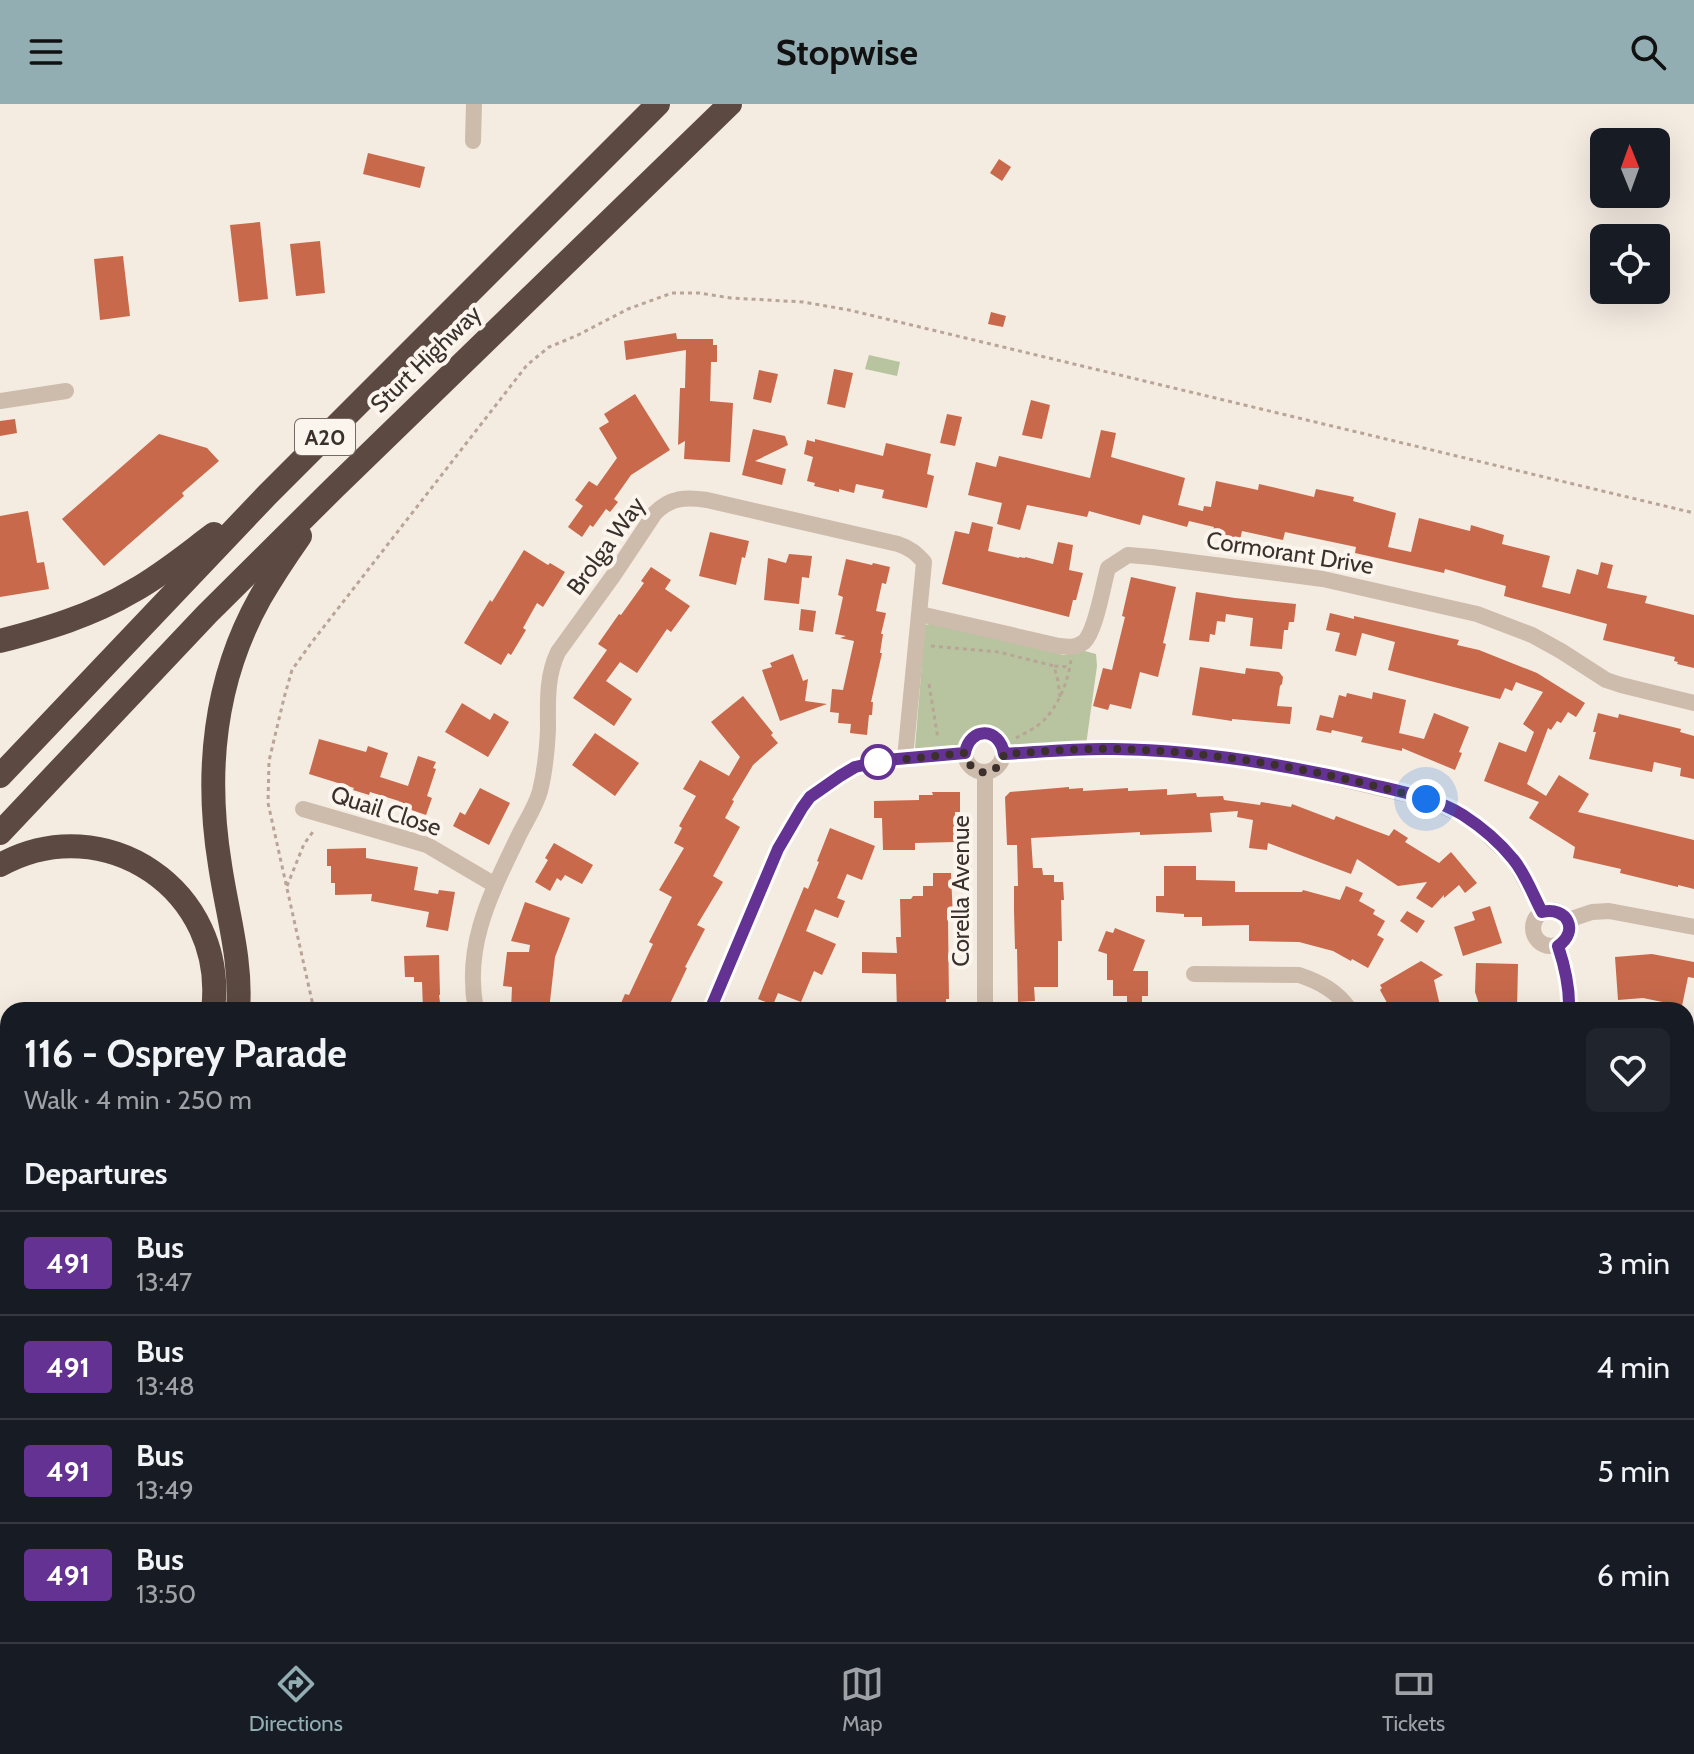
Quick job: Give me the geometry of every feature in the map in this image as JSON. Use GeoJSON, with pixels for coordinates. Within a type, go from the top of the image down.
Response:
{"type":"FeatureCollection","features":[{"type":"Feature","properties":{"kind":"highway","name":"Sturt Highway"},"geometry":{"type":"LineString","coordinates":[[0,776],[267,495],[658,104]]}},
{"type":"Feature","properties":{"kind":"highway","name":"Sturt Highway"},"geometry":{"type":"LineString","coordinates":[[0,833],[207,614],[730,104]]}},
{"type":"Feature","properties":{"kind":"highway"},"geometry":{"type":"LineString","coordinates":[[238,1002],[238,975],[212,799],[219,711],[235,654],[260,598],[334,488]]}},
{"type":"Feature","properties":{"kind":"highway"},"geometry":{"type":"LineString","coordinates":[[0,641],[76,618],[133,591],[175,564],[267,495]]}},
{"type":"Feature","properties":{"kind":"highway"},"geometry":{"type":"LineString","coordinates":[[0,865],[51,848],[89,847],[126,857],[157,874],[186,903],[208,944],[215,983],[214,1002]]}},
{"type":"Feature","properties":{"kind":"street"},"geometry":{"type":"LineString","coordinates":[[473,141],[474,104]]}},
{"type":"Feature","properties":{"kind":"street"},"geometry":{"type":"LineString","coordinates":[[0,401],[66,391]]}},
{"type":"Feature","properties":{"kind":"street","name":"Brolga Way"},"geometry":{"type":"LineString","coordinates":[[475,1002],[472,978],[483,914],[539,795],[546,754],[549,683],[554,661],[660,507],[687,497],[707,500],[909,547],[915,552],[924,562],[905,758]]}},
{"type":"Feature","properties":{"kind":"street","name":"Cormorant Drive"},"geometry":{"type":"LineString","coordinates":[[920,614],[1059,646],[1075,646],[1086,640],[1092,629],[1108,568],[1128,555],[1152,557],[1323,579],[1477,614],[1532,635],[1606,680],[1694,703]]}},
{"type":"Feature","properties":{"kind":"street"},"geometry":{"type":"LineString","coordinates":[[985,733],[999,739],[1004,754],[998,767],[985,772],[968,764],[965,753],[971,739],[985,733]]}},
{"type":"Feature","properties":{"kind":"street"},"geometry":{"type":"LineString","coordinates":[[1004,754],[1112,749],[1202,754],[1300,769],[1426,799],[1462,815],[1514,860],[1542,912]]}},
{"type":"Feature","properties":{"kind":"street"},"geometry":{"type":"LineString","coordinates":[[713,1002],[778,849],[810,797],[855,767],[886,760],[965,753]]}},
{"type":"Feature","properties":{"kind":"street","name":"Corella Avenue"},"geometry":{"type":"LineString","coordinates":[[985,772],[985,1002]]}},
{"type":"Feature","properties":{"kind":"street","name":"Quail Close"},"geometry":{"type":"LineString","coordinates":[[303,809],[427,845],[495,885]]}},
{"type":"Feature","properties":{"kind":"street"},"geometry":{"type":"LineString","coordinates":[[1568,920],[1592,912],[1609,911],[1694,927]]}},
{"type":"Feature","properties":{"kind":"street"},"geometry":{"type":"LineString","coordinates":[[1542,912],[1558,912],[1568,920],[1568,935],[1558,946],[1545,945],[1534,936],[1534,921],[1542,912]]}},
{"type":"Feature","properties":{"kind":"street"},"geometry":{"type":"LineString","coordinates":[[1558,946],[1566,968],[1569,1002]]}},
{"type":"Feature","properties":{"kind":"street"},"geometry":{"type":"LineString","coordinates":[[1194,974],[1299,975],[1329,988],[1344,1002]]}},
{"type":"Feature","properties":{"kind":"path"},"geometry":{"type":"LineString","coordinates":[[312,1002],[268,803],[269,761],[292,670],[527,365],[549,347],[659,296],[699,293],[803,302],[849,310],[1694,513]]}},
{"type":"Feature","properties":{"kind":"path"},"geometry":{"type":"LineString","coordinates":[[926,646],[989,651],[1070,667]]}},
{"type":"Feature","properties":{"kind":"path"},"geometry":{"type":"LineString","coordinates":[[1016,738],[1042,722],[1060,697],[1072,656]]}},
{"type":"Feature","properties":{"kind":"path"},"geometry":{"type":"LineString","coordinates":[[1054,666],[1060,697]]}},
{"type":"Feature","properties":{"kind":"path"},"geometry":{"type":"LineString","coordinates":[[927,677],[938,742]]}},
{"type":"Feature","properties":{"kind":"path"},"geometry":{"type":"LineString","coordinates":[[287,886],[304,844],[322,814]]}},
{"type":"Feature","properties":{"kind":"green space"},"geometry":{"type":"Polygon","coordinates":[[[869,355],[900,362],[897,376],[865,369],[869,355]]]}},
{"type":"Feature","properties":{"kind":"green space"},"geometry":{"type":"Polygon","coordinates":[[[934,623],[1064,655],[1081,650],[1096,654],[1086,745],[1010,746],[997,733],[986,729],[974,733],[961,746],[923,752],[915,748],[925,625],[934,623]]]}},
{"type":"Feature","properties":{"kind":"building"},"geometry":{"type":"Polygon","coordinates":[[[368,153],[425,167],[420,188],[363,174],[368,153]]]}},
{"type":"Feature","properties":{"kind":"building"},"geometry":{"type":"Polygon","coordinates":[[[999,159],[1011,167],[1002,181],[990,173],[999,159]]]}},
{"type":"Feature","properties":{"kind":"building"},"geometry":{"type":"Polygon","coordinates":[[[260,222],[268,299],[239,302],[230,225],[260,222]]]}},
{"type":"Feature","properties":{"kind":"building"},"geometry":{"type":"Polygon","coordinates":[[[320,241],[325,293],[296,296],[290,244],[320,241]]]}},
{"type":"Feature","properties":{"kind":"building"},"geometry":{"type":"Polygon","coordinates":[[[123,256],[130,316],[100,320],[94,259],[123,256]]]}},
{"type":"Feature","properties":{"kind":"building"},"geometry":{"type":"Polygon","coordinates":[[[991,312],[1006,316],[1003,327],[988,324],[991,312]]]}},
{"type":"Feature","properties":{"kind":"building"},"geometry":{"type":"Polygon","coordinates":[[[676,333],[677,339],[713,339],[713,345],[717,345],[717,362],[711,362],[710,401],[733,403],[730,462],[684,459],[685,441],[678,445],[680,388],[685,388],[686,350],[626,360],[624,341],[676,333]]]}},
{"type":"Feature","properties":{"kind":"building"},"geometry":{"type":"Polygon","coordinates":[[[834,369],[853,373],[845,408],[827,404],[834,369]]]}},
{"type":"Feature","properties":{"kind":"building"},"geometry":{"type":"Polygon","coordinates":[[[759,370],[778,374],[771,403],[753,399],[759,370]]]}},
{"type":"Feature","properties":{"kind":"building"},"geometry":{"type":"Polygon","coordinates":[[[635,394],[670,450],[631,475],[614,499],[618,502],[610,512],[606,509],[582,537],[568,527],[583,506],[575,500],[589,481],[597,486],[617,458],[599,428],[609,422],[604,414],[635,394]]]}},
{"type":"Feature","properties":{"kind":"building"},"geometry":{"type":"Polygon","coordinates":[[[1031,400],[1050,405],[1042,439],[1022,435],[1031,400]]]}},
{"type":"Feature","properties":{"kind":"building"},"geometry":{"type":"Polygon","coordinates":[[[947,414],[962,417],[955,446],[940,443],[947,414]]]}},
{"type":"Feature","properties":{"kind":"building"},"geometry":{"type":"Polygon","coordinates":[[[15,419],[17,433],[0,436],[0,421],[15,419]]]}},
{"type":"Feature","properties":{"kind":"building"},"geometry":{"type":"Polygon","coordinates":[[[753,429],[785,436],[788,445],[755,461],[786,469],[782,485],[742,475],[753,429]]]}},
{"type":"Feature","properties":{"kind":"building"},"geometry":{"type":"Polygon","coordinates":[[[1101,430],[1116,433],[1111,457],[1185,478],[1178,505],[1203,511],[1204,506],[1211,507],[1216,481],[1258,490],[1259,484],[1314,497],[1316,489],[1354,497],[1353,501],[1396,513],[1388,547],[1411,552],[1419,518],[1470,531],[1471,525],[1504,535],[1502,544],[1550,556],[1542,587],[1570,594],[1577,569],[1598,575],[1601,562],[1613,565],[1607,588],[1647,596],[1645,603],[1694,615],[1694,668],[1677,664],[1675,657],[1603,640],[1607,624],[1504,596],[1506,586],[1445,569],[1444,573],[1355,553],[1356,547],[1285,532],[1283,540],[1242,531],[1240,540],[1212,533],[1214,527],[1189,521],[1187,527],[1143,515],[1140,525],[1089,511],[1087,517],[1027,505],[1020,530],[997,524],[1002,503],[968,495],[976,462],[996,467],[999,456],[1090,478],[1101,430]]]}},
{"type":"Feature","properties":{"kind":"building"},"geometry":{"type":"Polygon","coordinates":[[[159,434],[207,448],[219,461],[104,566],[62,519],[159,434]]]}},
{"type":"Feature","properties":{"kind":"building"},"geometry":{"type":"Polygon","coordinates":[[[815,439],[883,456],[886,443],[931,454],[927,474],[934,476],[927,508],[882,498],[884,490],[856,484],[854,493],[814,486],[815,483],[807,481],[813,457],[804,454],[807,440],[815,442],[815,439]]]}},
{"type":"Feature","properties":{"kind":"building"},"geometry":{"type":"Polygon","coordinates":[[[28,511],[37,563],[44,562],[49,589],[0,597],[0,516],[28,511]]]}},
{"type":"Feature","properties":{"kind":"building"},"geometry":{"type":"Polygon","coordinates":[[[972,522],[993,527],[988,551],[1053,564],[1058,542],[1073,545],[1069,570],[1083,573],[1069,617],[942,584],[955,531],[969,534],[972,522]]]}},
{"type":"Feature","properties":{"kind":"building"},"geometry":{"type":"Polygon","coordinates":[[[710,532],[749,541],[736,585],[699,576],[710,532]]]}},
{"type":"Feature","properties":{"kind":"building"},"geometry":{"type":"Polygon","coordinates":[[[524,550],[565,572],[543,607],[537,603],[523,628],[526,630],[501,665],[464,643],[524,550]]]}},
{"type":"Feature","properties":{"kind":"building"},"geometry":{"type":"Polygon","coordinates":[[[789,554],[812,556],[809,578],[802,577],[799,604],[764,600],[768,558],[786,563],[789,554]]]}},
{"type":"Feature","properties":{"kind":"building"},"geometry":{"type":"Polygon","coordinates":[[[846,559],[890,567],[886,584],[882,583],[876,611],[886,613],[867,735],[850,733],[851,724],[838,723],[839,713],[830,712],[832,689],[843,690],[854,641],[835,634],[843,597],[838,595],[846,559]]]}},
{"type":"Feature","properties":{"kind":"building"},"geometry":{"type":"Polygon","coordinates":[[[651,567],[671,580],[665,589],[690,606],[671,632],[667,629],[637,673],[620,662],[606,681],[632,699],[614,726],[573,698],[607,650],[598,644],[644,583],[641,581],[651,567]]]}},
{"type":"Feature","properties":{"kind":"building"},"geometry":{"type":"Polygon","coordinates":[[[1131,577],[1176,587],[1158,677],[1140,672],[1131,709],[1110,704],[1108,710],[1093,706],[1103,668],[1112,670],[1131,577]]]}},
{"type":"Feature","properties":{"kind":"building"},"geometry":{"type":"Polygon","coordinates":[[[1196,592],[1296,604],[1294,622],[1289,622],[1288,630],[1284,630],[1282,649],[1250,646],[1253,618],[1226,614],[1225,622],[1217,621],[1215,635],[1210,634],[1209,642],[1189,640],[1196,592]]]}},
{"type":"Feature","properties":{"kind":"building"},"geometry":{"type":"Polygon","coordinates":[[[801,609],[816,611],[813,632],[799,630],[801,609]]]}},
{"type":"Feature","properties":{"kind":"building"},"geometry":{"type":"Polygon","coordinates":[[[1330,613],[1459,640],[1457,645],[1479,650],[1537,673],[1585,703],[1576,717],[1568,712],[1561,723],[1557,721],[1551,730],[1548,728],[1527,784],[1546,796],[1559,775],[1589,794],[1578,812],[1694,840],[1694,889],[1620,873],[1621,869],[1573,858],[1575,847],[1529,818],[1539,802],[1484,781],[1499,742],[1526,752],[1534,732],[1523,724],[1543,692],[1516,682],[1512,691],[1505,688],[1500,699],[1388,670],[1395,642],[1362,633],[1356,656],[1335,651],[1340,633],[1326,630],[1330,613]]]}},
{"type":"Feature","properties":{"kind":"building"},"geometry":{"type":"Polygon","coordinates":[[[793,654],[803,681],[808,679],[805,701],[827,704],[780,721],[762,670],[772,667],[770,663],[793,654]]]}},
{"type":"Feature","properties":{"kind":"building"},"geometry":{"type":"Polygon","coordinates":[[[1200,667],[1245,674],[1246,668],[1279,672],[1283,677],[1277,706],[1292,707],[1290,724],[1192,715],[1200,667]]]}},
{"type":"Feature","properties":{"kind":"building"},"geometry":{"type":"Polygon","coordinates":[[[1373,692],[1406,700],[1399,733],[1424,739],[1434,713],[1469,727],[1455,770],[1402,748],[1402,751],[1361,742],[1363,737],[1332,730],[1331,733],[1316,730],[1320,715],[1333,718],[1339,695],[1346,697],[1347,693],[1372,699],[1373,692]]]}},
{"type":"Feature","properties":{"kind":"building"},"geometry":{"type":"Polygon","coordinates":[[[743,696],[778,743],[753,765],[732,800],[725,818],[740,827],[713,876],[723,882],[697,925],[705,929],[671,1002],[622,1002],[625,994],[629,995],[653,944],[649,942],[672,897],[659,890],[684,848],[674,843],[682,828],[679,826],[696,796],[683,789],[700,760],[729,776],[740,757],[711,722],[743,696]]]}},
{"type":"Feature","properties":{"kind":"building"},"geometry":{"type":"Polygon","coordinates":[[[462,703],[490,720],[494,713],[509,722],[488,757],[445,732],[462,703]]]}},
{"type":"Feature","properties":{"kind":"building"},"geometry":{"type":"Polygon","coordinates":[[[1598,713],[1618,718],[1619,714],[1681,729],[1680,732],[1694,736],[1694,779],[1680,776],[1681,768],[1654,762],[1652,772],[1589,759],[1598,713]]]}},
{"type":"Feature","properties":{"kind":"building"},"geometry":{"type":"Polygon","coordinates":[[[595,733],[639,763],[615,796],[572,765],[595,733]]]}},
{"type":"Feature","properties":{"kind":"building"},"geometry":{"type":"Polygon","coordinates":[[[319,739],[366,752],[368,746],[388,753],[380,777],[408,786],[418,756],[436,762],[427,796],[432,798],[426,815],[397,805],[399,801],[370,792],[369,795],[309,774],[319,739]]]}},
{"type":"Feature","properties":{"kind":"building"},"geometry":{"type":"Polygon","coordinates":[[[480,788],[510,803],[489,845],[453,826],[460,812],[465,815],[480,788]]]}},
{"type":"Feature","properties":{"kind":"building"},"geometry":{"type":"Polygon","coordinates":[[[1083,788],[1083,791],[1167,789],[1167,795],[1196,793],[1197,797],[1223,796],[1224,800],[1260,805],[1261,802],[1291,807],[1292,804],[1389,836],[1394,829],[1408,838],[1405,842],[1439,863],[1451,852],[1477,883],[1465,893],[1459,885],[1432,908],[1416,898],[1427,882],[1398,886],[1357,859],[1351,874],[1268,843],[1267,850],[1249,848],[1253,820],[1237,817],[1238,811],[1210,813],[1212,832],[1031,838],[1033,868],[1042,868],[1043,875],[1054,875],[1054,882],[1063,882],[1062,941],[1058,941],[1058,987],[1034,987],[1035,1001],[1018,1002],[1014,911],[1014,886],[1018,886],[1017,845],[1007,845],[1005,797],[1010,792],[1083,788]]]}},
{"type":"Feature","properties":{"kind":"building"},"geometry":{"type":"Polygon","coordinates":[[[932,792],[960,792],[960,812],[955,812],[955,842],[915,843],[915,850],[883,850],[882,818],[874,818],[874,801],[919,800],[919,795],[933,795],[932,792]]]}},
{"type":"Feature","properties":{"kind":"building"},"geometry":{"type":"Polygon","coordinates":[[[830,828],[875,846],[862,880],[847,874],[837,898],[845,901],[838,918],[815,909],[806,931],[836,944],[822,975],[814,971],[801,1002],[778,993],[774,1002],[766,1002],[758,999],[804,887],[808,889],[830,828]]]}},
{"type":"Feature","properties":{"kind":"building"},"geometry":{"type":"Polygon","coordinates":[[[554,843],[593,865],[582,884],[565,875],[561,881],[557,878],[550,891],[535,882],[554,843]]]}},
{"type":"Feature","properties":{"kind":"building"},"geometry":{"type":"Polygon","coordinates":[[[366,848],[366,858],[418,867],[414,890],[438,894],[439,890],[455,892],[448,931],[426,927],[429,912],[371,901],[372,894],[335,895],[331,866],[327,866],[327,849],[366,848]]]}},
{"type":"Feature","properties":{"kind":"building"},"geometry":{"type":"Polygon","coordinates":[[[1164,866],[1196,866],[1196,880],[1235,881],[1235,892],[1303,890],[1340,900],[1346,886],[1363,893],[1359,901],[1375,910],[1373,914],[1385,921],[1377,935],[1384,939],[1368,968],[1333,951],[1299,942],[1249,941],[1249,925],[1202,926],[1202,917],[1156,912],[1156,896],[1164,896],[1164,866]]]}},
{"type":"Feature","properties":{"kind":"building"},"geometry":{"type":"Polygon","coordinates":[[[933,873],[951,873],[953,920],[948,920],[949,999],[946,1002],[897,1002],[896,974],[862,973],[862,952],[897,953],[896,937],[901,937],[900,899],[923,896],[923,886],[933,886],[933,873]]]}},
{"type":"Feature","properties":{"kind":"building"},"geometry":{"type":"Polygon","coordinates":[[[525,902],[570,918],[555,957],[550,1002],[511,1002],[512,987],[503,986],[507,952],[529,952],[530,945],[511,941],[525,902]]]}},
{"type":"Feature","properties":{"kind":"building"},"geometry":{"type":"Polygon","coordinates":[[[1490,906],[1502,943],[1463,956],[1454,927],[1475,920],[1472,912],[1490,906]]]}},
{"type":"Feature","properties":{"kind":"building"},"geometry":{"type":"Polygon","coordinates":[[[1407,911],[1425,921],[1417,933],[1400,921],[1407,911]]]}},
{"type":"Feature","properties":{"kind":"building"},"geometry":{"type":"Polygon","coordinates":[[[1115,928],[1145,940],[1133,971],[1148,971],[1148,996],[1142,996],[1142,1002],[1127,1002],[1127,996],[1113,996],[1113,980],[1107,980],[1107,954],[1098,951],[1106,931],[1113,933],[1115,928]]]}},
{"type":"Feature","properties":{"kind":"building"},"geometry":{"type":"Polygon","coordinates":[[[1652,954],[1694,962],[1694,978],[1688,977],[1683,1002],[1643,998],[1618,1000],[1615,957],[1652,954]]]}},
{"type":"Feature","properties":{"kind":"building"},"geometry":{"type":"Polygon","coordinates":[[[439,955],[440,1002],[423,1002],[422,982],[414,982],[414,977],[405,977],[404,956],[439,955]]]}},
{"type":"Feature","properties":{"kind":"building"},"geometry":{"type":"Polygon","coordinates":[[[1421,961],[1443,975],[1434,980],[1439,1002],[1387,1002],[1380,985],[1421,961]]]}},
{"type":"Feature","properties":{"kind":"building"},"geometry":{"type":"Polygon","coordinates":[[[1476,963],[1518,964],[1517,1002],[1478,1002],[1475,992],[1476,963]]]}},
{"type":"Feature","properties":{"kind":"bus line","name":"491"},"geometry":{"type":"LineString","coordinates":[[713,1002],[778,849],[810,797],[855,767],[886,760],[965,753],[971,739],[985,733],[999,739],[1004,754],[1112,749],[1233,758],[1326,774],[1442,805],[1479,827],[1514,860],[1542,912],[1558,912],[1568,920],[1568,935],[1558,946],[1566,968],[1569,1002]]}},
{"type":"Feature","properties":{"kind":"route"},"geometry":{"type":"LineString","coordinates":[[878,762],[965,753],[973,769],[985,772],[998,767],[1004,754],[1074,749],[1186,753],[1286,766],[1426,799]]}}]}
